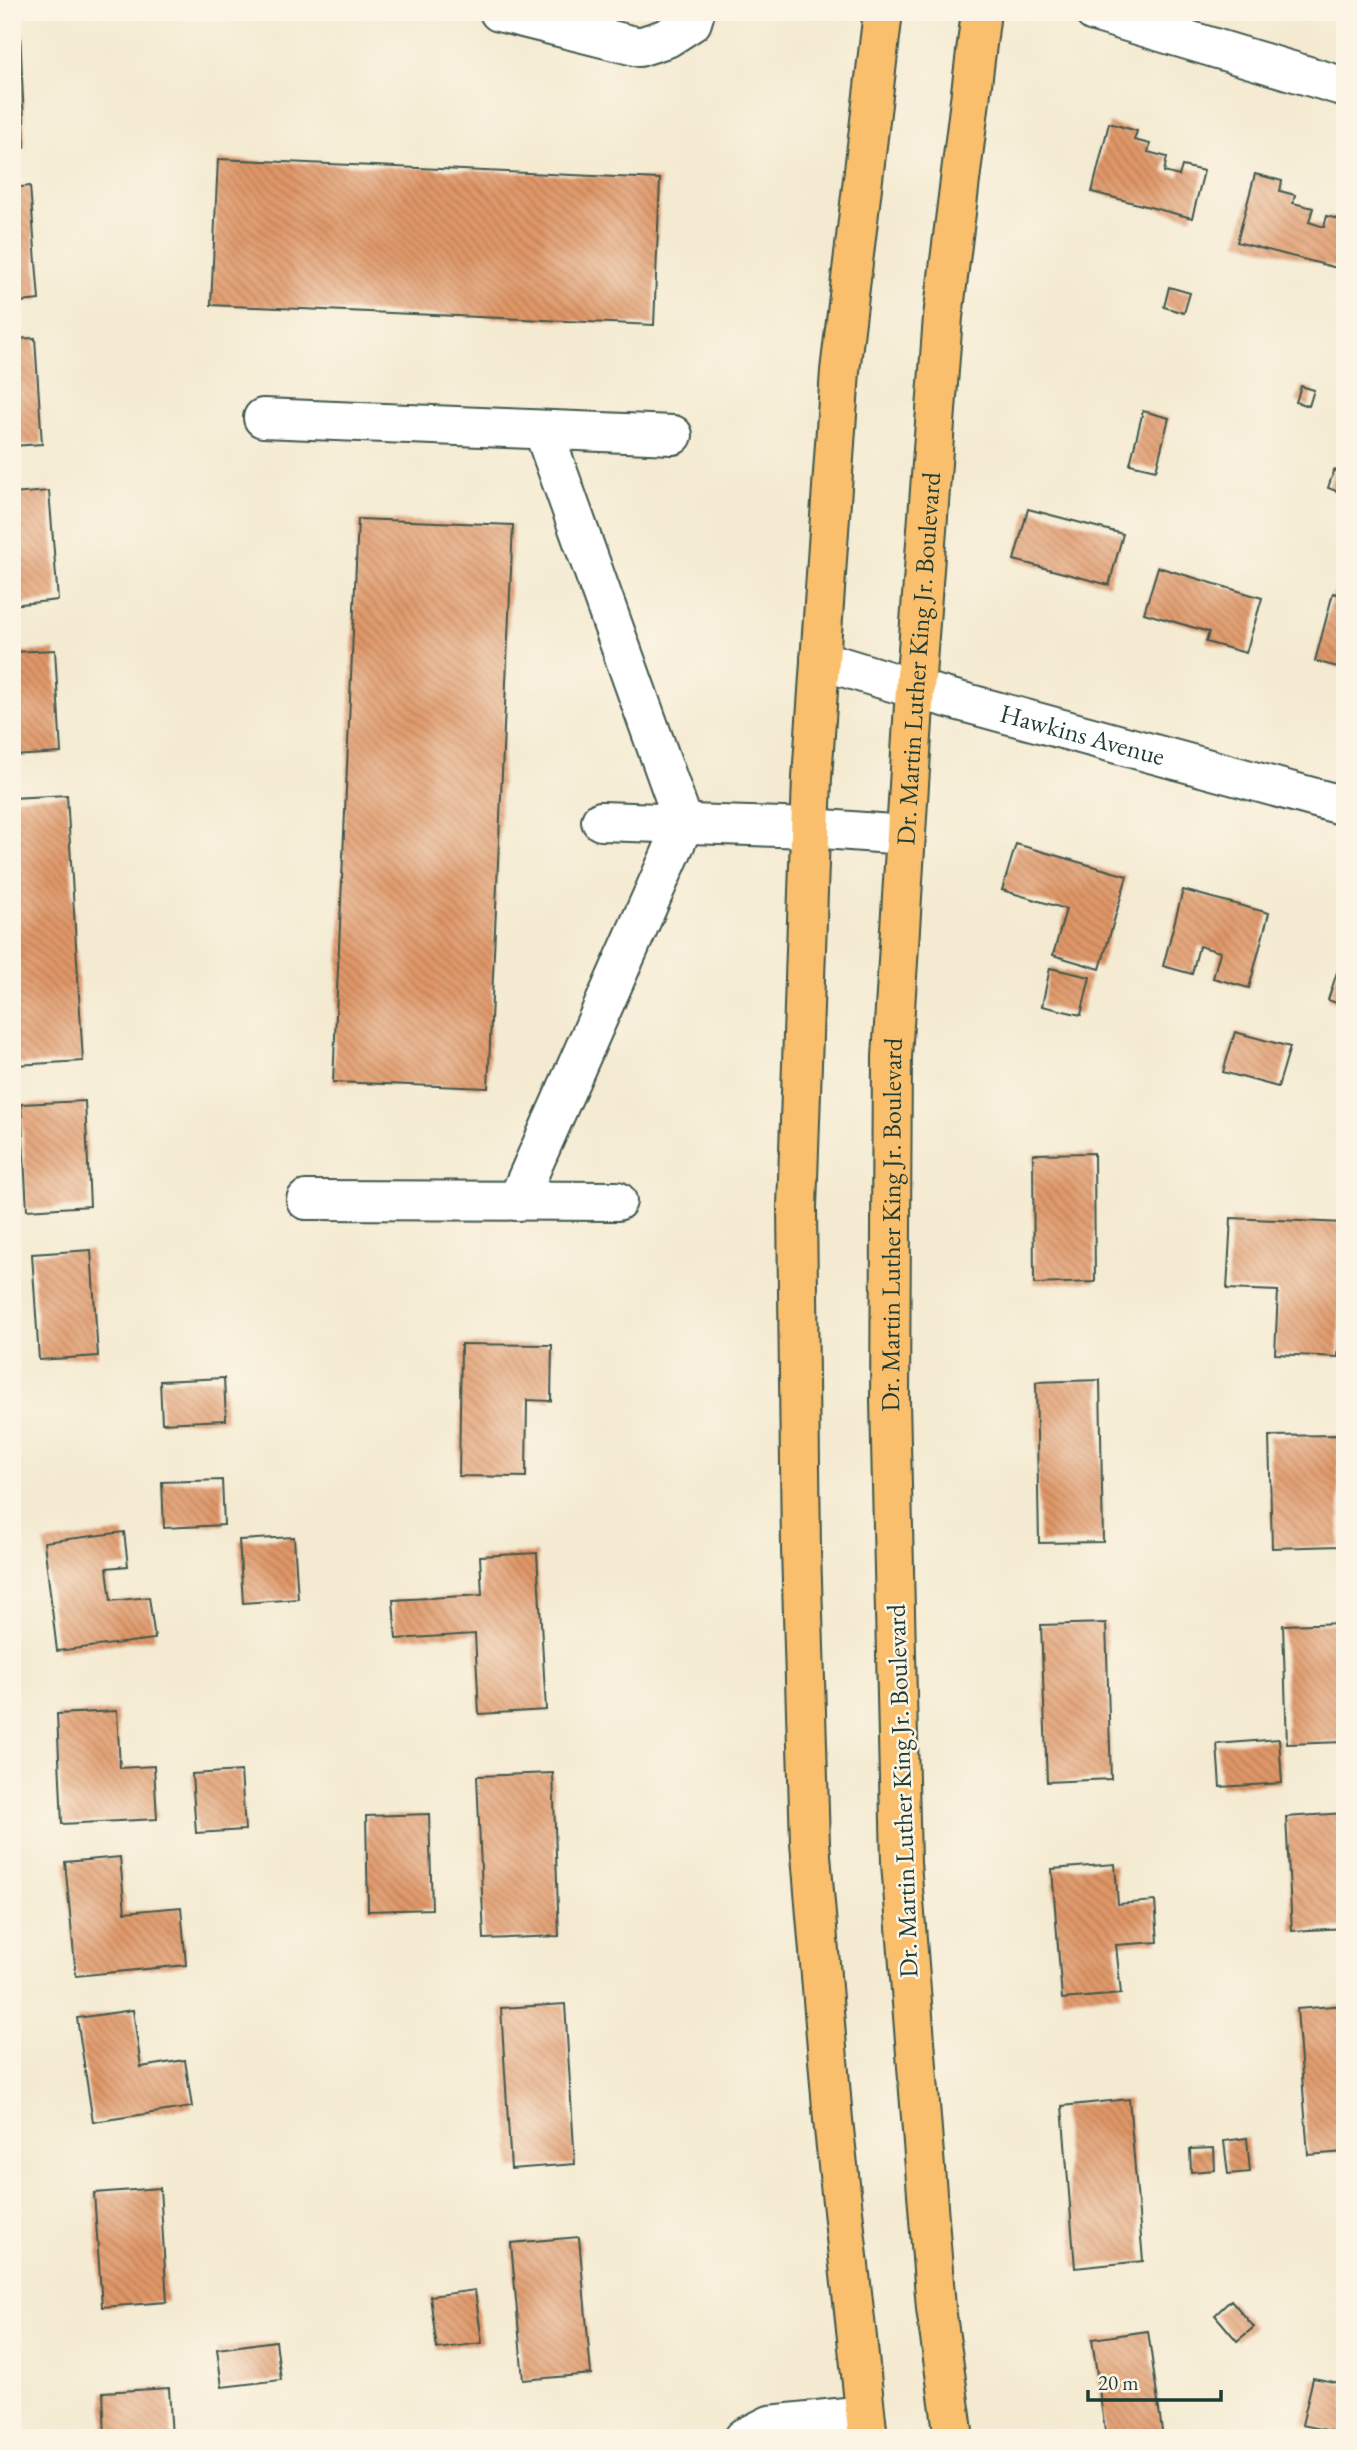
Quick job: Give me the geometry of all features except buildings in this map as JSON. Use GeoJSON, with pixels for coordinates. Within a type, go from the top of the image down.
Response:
{"type":"FeatureCollection","features":[{"type":"Feature","properties":{"kind":"main road"},"geometry":{"type":"LineString","coordinates":[[866,2426],[834,2133],[810,1829],[802,1549],[797,1207],[810,828],[840,371],[883,12]]}},
{"type":"Feature","properties":{"kind":"main road","name":"Dr. Martin Luther King Jr. Boulevard"},"geometry":{"type":"LineString","coordinates":[[954,2438],[936,2308],[901,1863],[890,1375],[892,1057],[915,689],[943,317],[981,12]]}},
{"type":"Feature","properties":{"kind":"street"},"geometry":{"type":"LineString","coordinates":[[499,12],[639,47],[667,38],[692,22],[695,12]]}},
{"type":"Feature","properties":{"kind":"street"},"geometry":{"type":"LineString","coordinates":[[1094,12],[1345,87]]}},
{"type":"Feature","properties":{"kind":"street"},"geometry":{"type":"LineString","coordinates":[[263,418],[673,435]]}},
{"type":"Feature","properties":{"kind":"street"},"geometry":{"type":"LineString","coordinates":[[517,1201],[684,824],[543,430]]}},
{"type":"Feature","properties":{"kind":"street","name":"Hawkins Avenue"},"geometry":{"type":"LineString","coordinates":[[820,660],[915,689],[1345,806]]}},
{"type":"Feature","properties":{"kind":"street"},"geometry":{"type":"LineString","coordinates":[[601,821],[810,828],[905,835]]}},
{"type":"Feature","properties":{"kind":"street"},"geometry":{"type":"LineString","coordinates":[[306,1200],[617,1201]]}},
{"type":"Feature","properties":{"kind":"street"},"geometry":{"type":"LineString","coordinates":[[744,2438],[770,2426],[866,2426]]}}]}
